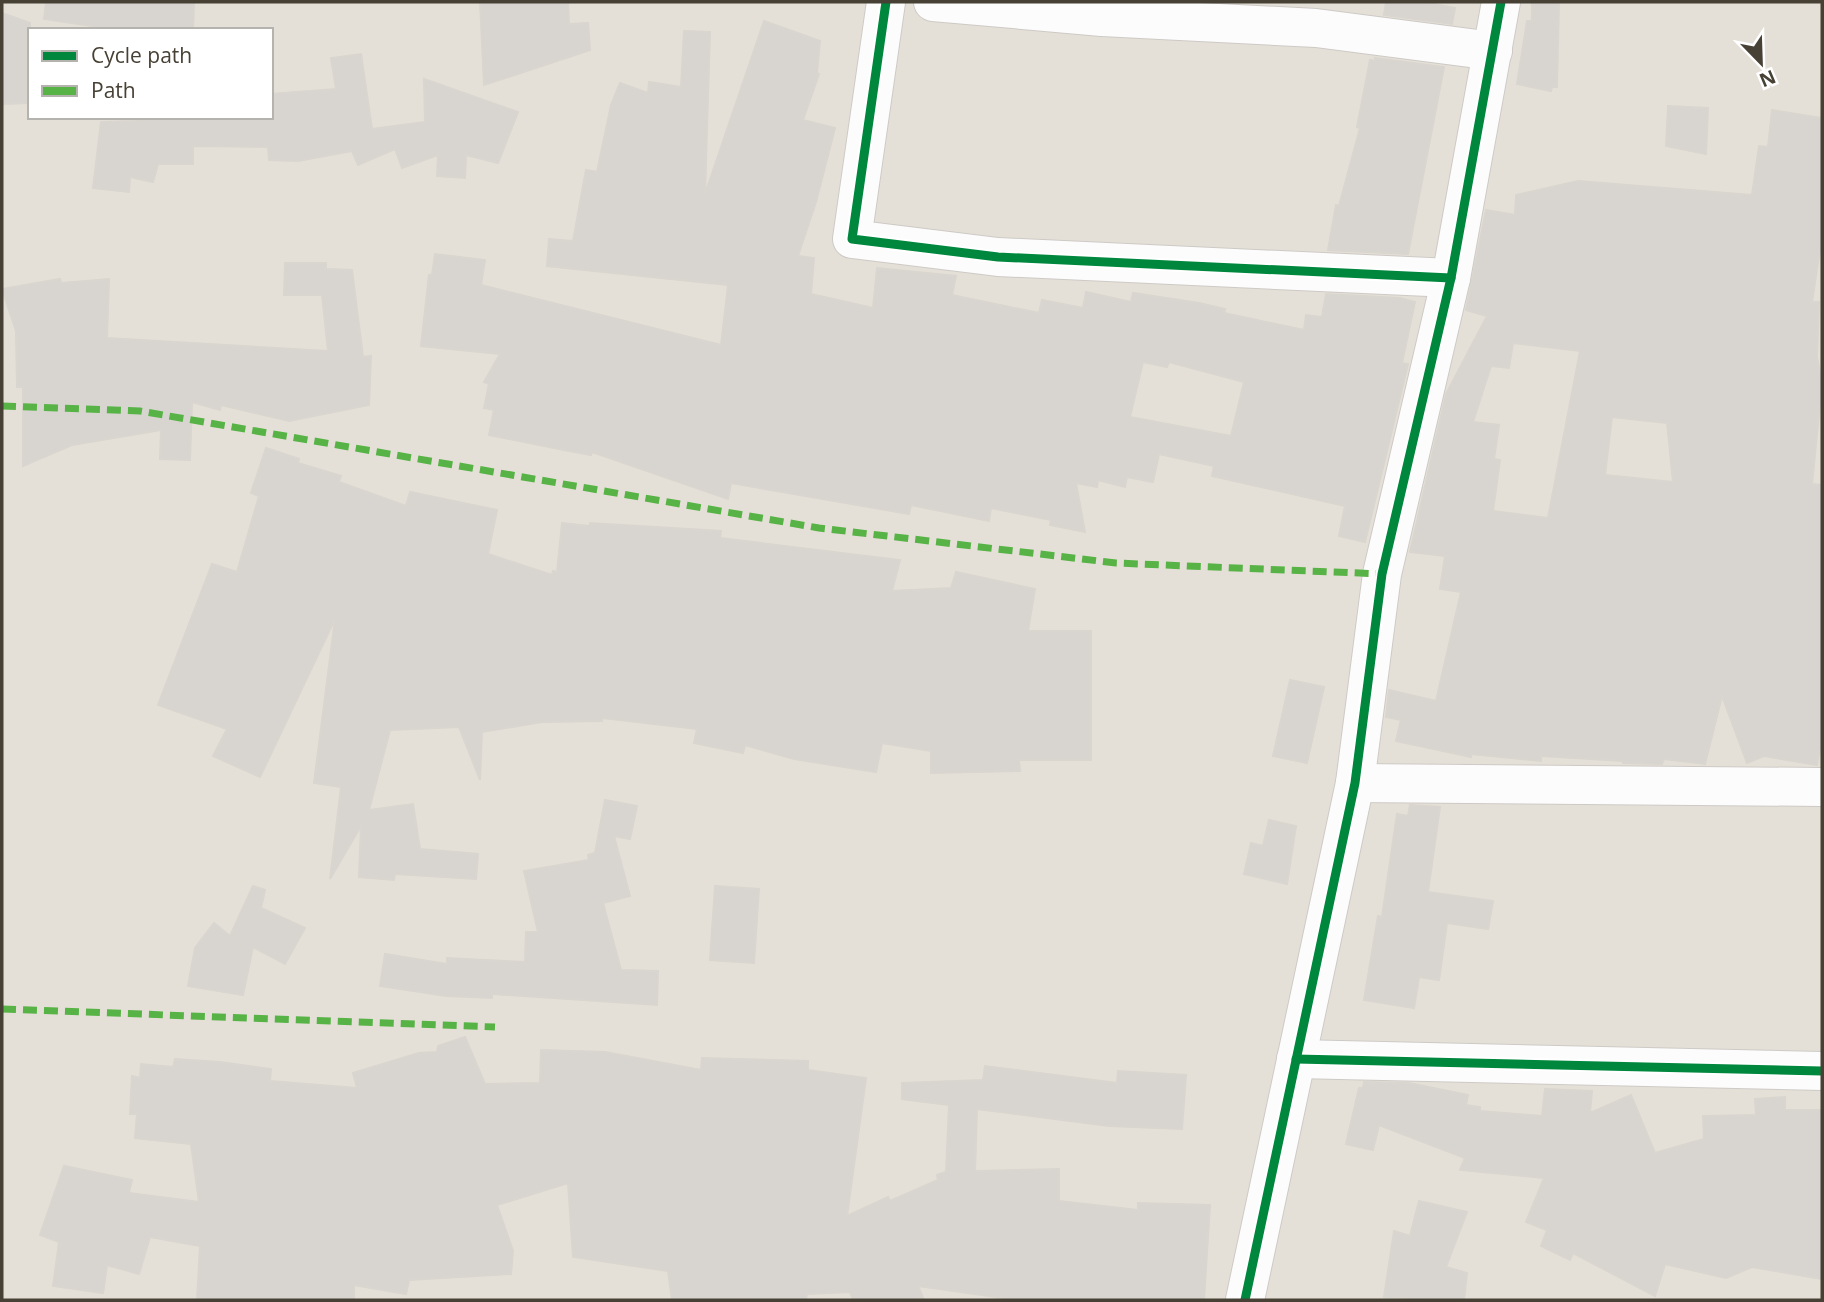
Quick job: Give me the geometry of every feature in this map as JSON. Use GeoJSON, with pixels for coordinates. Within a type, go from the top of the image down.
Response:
{"type":"FeatureCollection","features":[{"type":"Feature","properties":{"kind":"street"},"geometry":{"type":"LineString","coordinates":[[886,2],[852,239],[998,257],[1451,278]]}},
{"type":"Feature","properties":{"kind":"street"},"geometry":{"type":"LineString","coordinates":[[933,2],[1102,17],[1316,28],[1493,51]]}},
{"type":"Feature","properties":{"kind":"street"},"geometry":{"type":"LineString","coordinates":[[1245,1300],[1356,783],[1382,574],[1451,278],[1502,2]]}},
{"type":"Feature","properties":{"kind":"street"},"geometry":{"type":"LineString","coordinates":[[1356,783],[1822,787]]}},
{"type":"Feature","properties":{"kind":"street"},"geometry":{"type":"LineString","coordinates":[[1296,1059],[1822,1071]]}},
{"type":"Feature","properties":{"kind":"shaded area"},"geometry":{"type":"Polygon","coordinates":[[[2,2],[1822,2],[1822,1300],[2,1300],[2,2]]]}},
{"type":"Feature","properties":{"kind":"building"},"geometry":{"type":"Polygon","coordinates":[[[46,2],[194,2],[193,28],[105,28],[44,19],[46,2]]]}},
{"type":"Feature","properties":{"kind":"building"},"geometry":{"type":"Polygon","coordinates":[[[480,2],[568,2],[569,24],[588,23],[590,50],[484,85],[480,2]]]}},
{"type":"Feature","properties":{"kind":"building"},"geometry":{"type":"Polygon","coordinates":[[[1386,2],[1424,2],[1455,8],[1452,24],[1384,15],[1386,2]]]}},
{"type":"Feature","properties":{"kind":"building"},"geometry":{"type":"Polygon","coordinates":[[[1532,2],[1559,2],[1557,87],[1552,87],[1551,91],[1517,84],[1527,21],[1532,21],[1532,2]]]}},
{"type":"Feature","properties":{"kind":"building"},"geometry":{"type":"Polygon","coordinates":[[[2,13],[30,23],[30,28],[28,103],[2,104],[2,13]]]}},
{"type":"Feature","properties":{"kind":"building"},"geometry":{"type":"Polygon","coordinates":[[[764,21],[820,41],[819,74],[803,120],[835,128],[816,202],[798,256],[814,258],[811,294],[873,308],[877,268],[956,276],[952,295],[1039,313],[1042,300],[1083,308],[1086,292],[1131,302],[1133,293],[1199,303],[1225,309],[1224,313],[1304,330],[1306,315],[1322,317],[1326,294],[1400,298],[1415,302],[1402,363],[1408,364],[1365,542],[1339,536],[1345,506],[1212,476],[1214,466],[1159,454],[1153,482],[1127,477],[1125,487],[1098,480],[1097,487],[1076,483],[1085,532],[1050,525],[1051,520],[991,508],[989,521],[911,505],[909,514],[731,483],[728,499],[592,452],[591,455],[489,435],[494,410],[484,408],[489,384],[484,382],[500,354],[421,346],[429,275],[432,275],[435,254],[485,260],[481,285],[721,345],[728,285],[547,266],[549,239],[573,241],[586,170],[597,172],[611,105],[620,83],[648,93],[649,82],[681,87],[684,31],[710,32],[705,194],[764,21]],[[1143,362],[1130,417],[1231,436],[1244,382],[1169,362],[1167,367],[1143,362]]]}},
{"type":"Feature","properties":{"kind":"building"},"geometry":{"type":"Polygon","coordinates":[[[361,54],[372,129],[425,122],[424,79],[518,112],[498,163],[466,155],[465,178],[437,176],[438,155],[402,168],[395,149],[358,165],[352,151],[298,161],[269,160],[268,147],[193,146],[193,164],[158,164],[153,182],[130,177],[129,192],[93,188],[101,122],[136,119],[273,119],[273,94],[336,89],[331,58],[361,54]]]}},
{"type":"Feature","properties":{"kind":"building"},"geometry":{"type":"Polygon","coordinates":[[[1375,58],[1444,67],[1408,254],[1328,250],[1336,205],[1339,206],[1360,128],[1357,127],[1370,60],[1375,61],[1375,58]]]}},
{"type":"Feature","properties":{"kind":"building"},"geometry":{"type":"Polygon","coordinates":[[[1668,106],[1708,108],[1706,154],[1666,146],[1668,106]]]}},
{"type":"Feature","properties":{"kind":"building"},"geometry":{"type":"Polygon","coordinates":[[[1772,110],[1822,118],[1822,237],[1812,302],[1819,302],[1817,357],[1822,385],[1812,484],[1822,485],[1822,738],[1817,765],[1764,756],[1747,763],[1722,696],[1705,764],[1664,759],[1662,764],[1541,756],[1541,761],[1471,754],[1471,757],[1396,741],[1401,720],[1386,717],[1389,690],[1436,701],[1461,592],[1440,589],[1445,556],[1410,552],[1446,394],[1487,316],[1466,310],[1486,210],[1515,215],[1516,195],[1578,181],[1752,195],[1759,146],[1768,147],[1772,110]],[[1513,343],[1509,368],[1491,366],[1473,422],[1499,425],[1494,459],[1500,460],[1493,511],[1548,518],[1580,351],[1513,343]],[[1612,417],[1605,475],[1673,482],[1667,423],[1612,417]]]}},
{"type":"Feature","properties":{"kind":"building"},"geometry":{"type":"Polygon","coordinates":[[[285,263],[326,263],[326,269],[352,270],[363,357],[371,356],[369,405],[289,421],[221,405],[220,410],[192,402],[190,460],[160,459],[161,430],[72,445],[23,466],[23,387],[17,387],[16,331],[2,289],[60,279],[61,283],[109,279],[107,338],[328,351],[322,295],[284,295],[285,263]]]}},
{"type":"Feature","properties":{"kind":"building"},"geometry":{"type":"Polygon","coordinates":[[[266,448],[299,459],[298,463],[341,476],[339,482],[406,506],[410,492],[497,510],[488,554],[552,575],[553,571],[557,572],[562,523],[590,526],[590,523],[721,531],[720,538],[900,560],[892,591],[951,588],[956,572],[1035,589],[1028,631],[1091,631],[1091,760],[1019,760],[1020,771],[931,773],[931,751],[882,743],[876,772],[794,759],[745,745],[743,753],[694,743],[697,729],[602,718],[602,721],[542,722],[482,732],[480,780],[459,727],[390,730],[369,810],[413,804],[420,849],[478,854],[476,879],[395,874],[394,880],[359,877],[361,826],[330,879],[341,787],[314,783],[335,619],[260,777],[213,756],[227,729],[158,705],[212,564],[237,572],[259,496],[251,493],[266,448]]]}},
{"type":"Feature","properties":{"kind":"building"},"geometry":{"type":"Polygon","coordinates":[[[1290,680],[1324,687],[1307,763],[1273,756],[1290,680]]]}},
{"type":"Feature","properties":{"kind":"building"},"geometry":{"type":"Polygon","coordinates":[[[605,800],[637,806],[630,839],[614,836],[630,896],[603,903],[621,970],[658,971],[657,1005],[492,994],[492,998],[446,996],[380,986],[385,954],[447,964],[447,958],[525,962],[526,932],[538,932],[524,871],[589,860],[588,855],[595,853],[605,800]]]}},
{"type":"Feature","properties":{"kind":"building"},"geometry":{"type":"Polygon","coordinates":[[[1410,805],[1440,807],[1428,892],[1493,901],[1488,929],[1447,923],[1439,980],[1419,977],[1414,1008],[1364,1000],[1378,916],[1382,917],[1397,814],[1408,816],[1410,805]]]}},
{"type":"Feature","properties":{"kind":"building"},"geometry":{"type":"Polygon","coordinates":[[[1269,820],[1296,826],[1287,884],[1244,874],[1251,843],[1263,846],[1269,820]]]}},
{"type":"Feature","properties":{"kind":"building"},"geometry":{"type":"Polygon","coordinates":[[[253,886],[265,890],[261,908],[305,928],[285,964],[253,947],[243,995],[188,986],[195,948],[214,923],[230,936],[253,886]]]}},
{"type":"Feature","properties":{"kind":"building"},"geometry":{"type":"Polygon","coordinates":[[[715,886],[759,889],[754,963],[710,960],[715,886]]]}},
{"type":"Feature","properties":{"kind":"building"},"geometry":{"type":"Polygon","coordinates":[[[465,1037],[485,1084],[540,1083],[541,1050],[605,1052],[701,1070],[702,1058],[808,1061],[808,1070],[866,1078],[847,1216],[888,1197],[890,1201],[938,1180],[937,1175],[946,1172],[949,1105],[902,1099],[902,1083],[983,1080],[985,1066],[1117,1083],[1118,1071],[1186,1075],[1182,1129],[1109,1126],[977,1109],[975,1171],[1059,1169],[1059,1201],[1138,1210],[1138,1203],[1210,1205],[1204,1300],[1017,1300],[918,1286],[924,1300],[853,1300],[850,1292],[807,1294],[806,1299],[672,1300],[668,1271],[573,1257],[568,1183],[497,1205],[513,1251],[511,1274],[409,1280],[406,1294],[354,1285],[354,1300],[197,1300],[200,1246],[150,1237],[139,1274],[107,1265],[103,1293],[53,1286],[59,1242],[40,1235],[64,1166],[132,1180],[129,1193],[199,1202],[191,1144],[135,1138],[137,1114],[130,1114],[132,1076],[140,1078],[141,1064],[173,1067],[175,1059],[220,1062],[271,1069],[270,1081],[357,1088],[353,1073],[419,1053],[437,1052],[438,1046],[465,1037]]]}},
{"type":"Feature","properties":{"kind":"building"},"geometry":{"type":"Polygon","coordinates":[[[1364,1082],[1409,1083],[1468,1095],[1466,1105],[1480,1107],[1480,1111],[1542,1116],[1545,1089],[1592,1091],[1590,1113],[1631,1095],[1655,1153],[1704,1139],[1703,1116],[1756,1115],[1755,1099],[1785,1097],[1785,1110],[1822,1110],[1822,1279],[1752,1267],[1726,1278],[1665,1264],[1655,1296],[1573,1253],[1570,1260],[1541,1246],[1547,1230],[1526,1222],[1544,1178],[1460,1170],[1465,1158],[1379,1125],[1373,1150],[1346,1144],[1359,1088],[1363,1088],[1364,1082]]]}},
{"type":"Feature","properties":{"kind":"building"},"geometry":{"type":"Polygon","coordinates":[[[1419,1201],[1467,1212],[1446,1267],[1467,1273],[1464,1300],[1384,1297],[1394,1231],[1410,1236],[1419,1201]]]}},
{"type":"Feature","properties":{"kind":"marked path"},"geometry":{"type":"LineString","coordinates":[[2,406],[140,411],[819,528],[1116,563],[1382,574]]}},
{"type":"Feature","properties":{"kind":"marked path"},"geometry":{"type":"LineString","coordinates":[[2,1009],[495,1027]]}},
{"type":"Feature","properties":{"kind":"cycle path"},"geometry":{"type":"LineString","coordinates":[[886,2],[852,239],[998,257],[1451,278]]}},
{"type":"Feature","properties":{"kind":"cycle path"},"geometry":{"type":"LineString","coordinates":[[1245,1300],[1355,783],[1382,574],[1451,278],[1501,2]]}},
{"type":"Feature","properties":{"kind":"cycle path"},"geometry":{"type":"LineString","coordinates":[[1296,1059],[1822,1071]]}}]}
